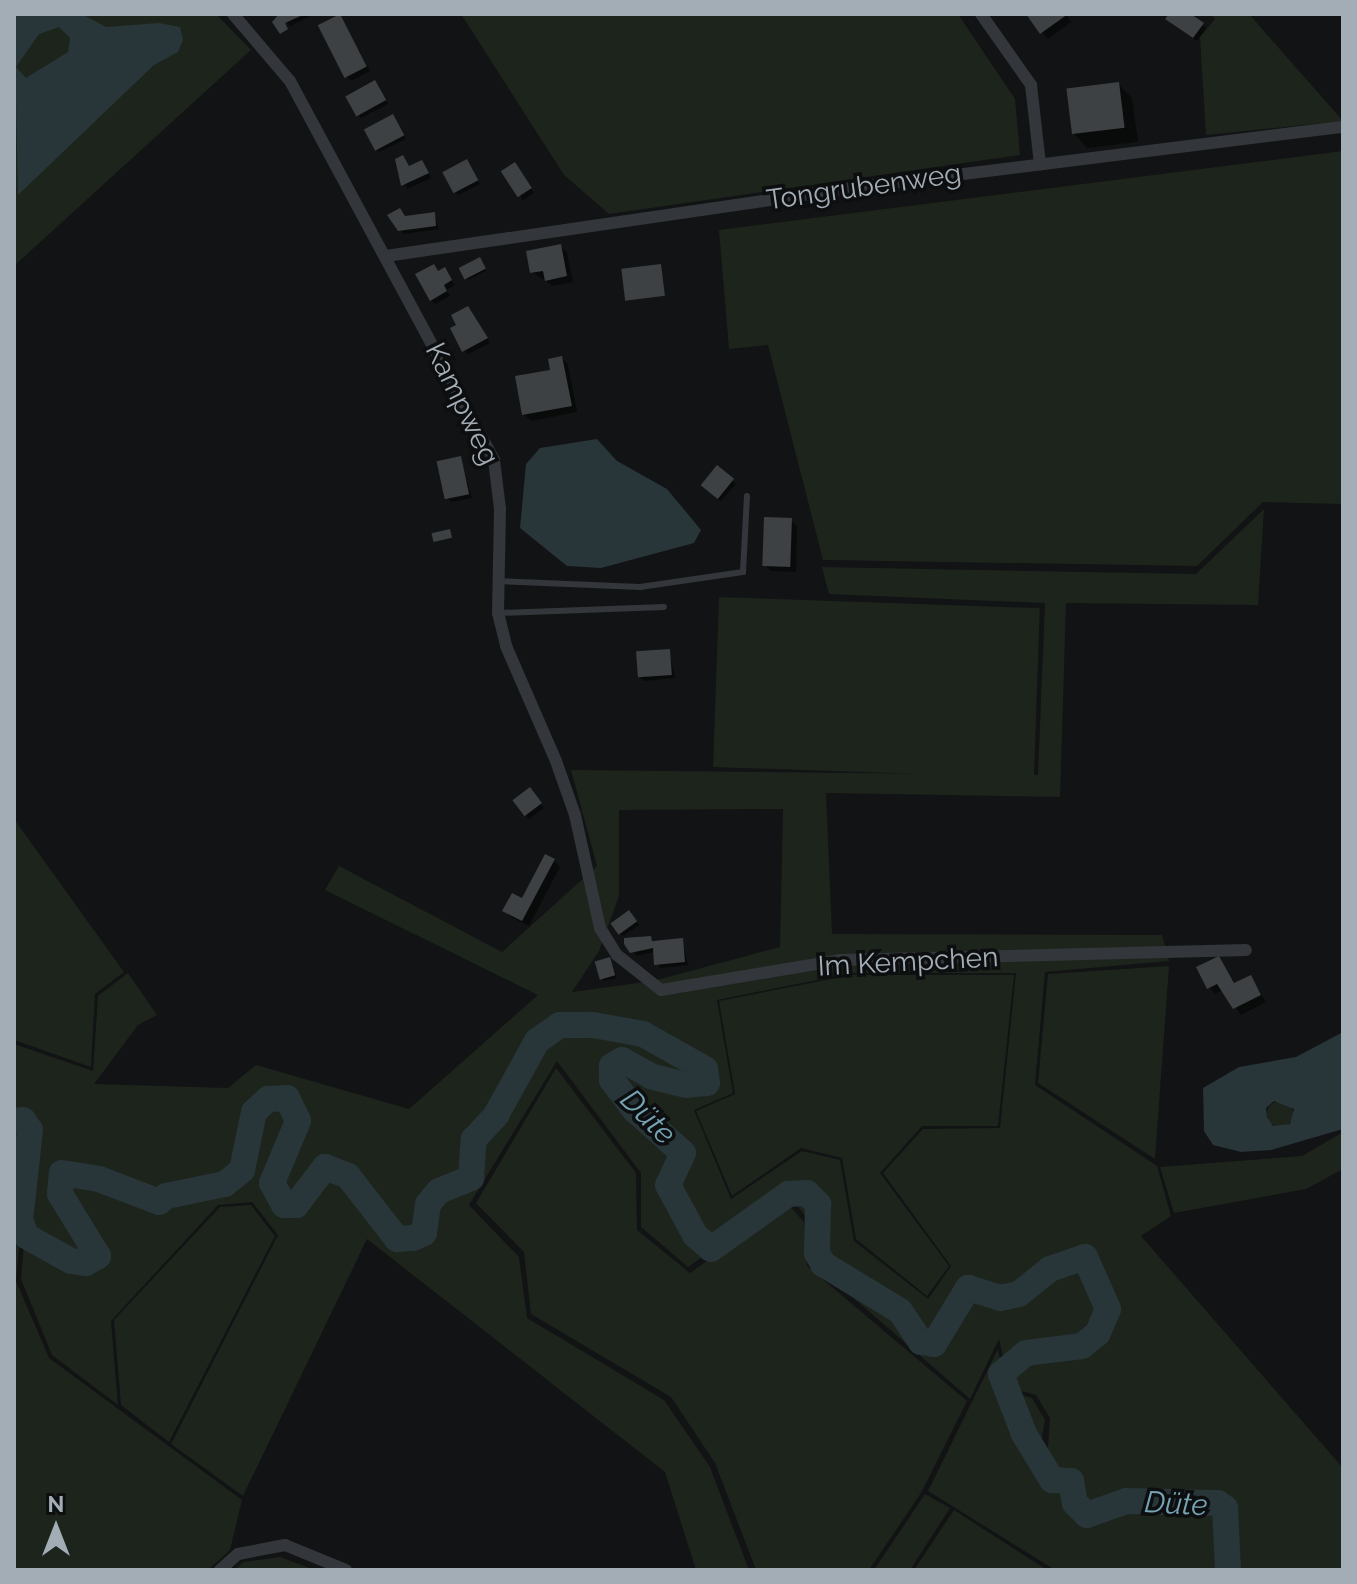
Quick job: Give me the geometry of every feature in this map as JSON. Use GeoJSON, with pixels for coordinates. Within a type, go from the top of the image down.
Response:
{"type":"FeatureCollection","features":[{"type":"Feature","properties":{"kind":"street","name":"Kampweg"},"geometry":{"type":"LineString","coordinates":[[233,14],[290,81],[494,460],[500,509],[498,613],[506,646],[575,815],[600,928]]}},
{"type":"Feature","properties":{"kind":"street"},"geometry":{"type":"LineString","coordinates":[[981,14],[1031,85],[1040,164]]}},
{"type":"Feature","properties":{"kind":"street","name":"Tongrubenweg"},"geometry":{"type":"LineString","coordinates":[[386,256],[1040,164],[1343,127]]}},
{"type":"Feature","properties":{"kind":"street","name":"Im Kempchen"},"geometry":{"type":"LineString","coordinates":[[600,928],[617,955],[661,990],[840,960],[1246,950]]}},
{"type":"Feature","properties":{"kind":"street"},"geometry":{"type":"LineString","coordinates":[[220,1570],[238,1554],[285,1545],[346,1570]]}},
{"type":"Feature","properties":{"kind":"lane"},"geometry":{"type":"LineString","coordinates":[[497,581],[640,587],[743,572],[747,496]]}},
{"type":"Feature","properties":{"kind":"lane"},"geometry":{"type":"LineString","coordinates":[[498,613],[664,607]]}},
{"type":"Feature","properties":{"kind":"shaded area"},"geometry":{"type":"Polygon","coordinates":[[[14,14],[216,14],[251,50],[14,266],[14,14]]]}},
{"type":"Feature","properties":{"kind":"shaded area"},"geometry":{"type":"Polygon","coordinates":[[[14,14],[82,14],[106,27],[159,23],[180,27],[183,40],[178,52],[154,65],[18,195],[14,14]],[[59,27],[39,34],[16,67],[26,78],[68,52],[70,38],[59,27]]]}},
{"type":"Feature","properties":{"kind":"shaded area"},"geometry":{"type":"Polygon","coordinates":[[[461,14],[958,14],[1015,99],[1020,155],[609,214],[564,175],[461,14]]]}},
{"type":"Feature","properties":{"kind":"shaded area"},"geometry":{"type":"Polygon","coordinates":[[[1211,14],[1249,14],[1343,121],[1206,135],[1200,37],[1215,19],[1211,14]]]}},
{"type":"Feature","properties":{"kind":"shaded area"},"geometry":{"type":"Polygon","coordinates":[[[1343,151],[1343,504],[1263,502],[1197,566],[823,560],[768,345],[729,349],[719,230],[1343,151]]]}},
{"type":"Feature","properties":{"kind":"shaded area"},"geometry":{"type":"Polygon","coordinates":[[[597,439],[617,461],[667,489],[701,530],[694,543],[601,568],[567,566],[520,528],[526,464],[540,448],[597,439]]]}},
{"type":"Feature","properties":{"kind":"shaded area"},"geometry":{"type":"Polygon","coordinates":[[[1264,509],[1258,605],[1066,603],[1060,797],[826,793],[832,934],[1162,935],[1169,961],[1045,972],[1035,1085],[1157,1166],[1171,1216],[1141,1236],[1343,1468],[1343,1570],[1233,1570],[1230,1524],[1212,1494],[1187,1504],[1137,1504],[1096,1518],[1082,1513],[1083,1499],[1070,1484],[1053,1483],[1046,1475],[1050,1418],[1036,1395],[1010,1388],[999,1339],[970,1399],[813,1263],[808,1220],[790,1196],[688,1267],[641,1227],[641,1173],[557,1061],[469,1205],[519,1257],[527,1318],[664,1400],[710,1467],[749,1570],[696,1570],[665,1472],[367,1239],[243,1496],[171,1444],[278,1235],[252,1202],[218,1205],[111,1321],[118,1405],[52,1355],[21,1279],[30,1176],[25,1129],[14,1131],[14,1044],[93,1071],[98,996],[128,973],[157,1015],[138,1025],[94,1084],[228,1088],[256,1065],[409,1109],[538,995],[325,890],[339,866],[502,952],[597,866],[571,770],[1038,775],[1045,603],[829,594],[822,567],[1196,574],[1264,509]],[[783,809],[619,810],[619,896],[599,951],[572,992],[653,981],[780,947],[783,809]],[[852,973],[717,1000],[733,1093],[694,1110],[731,1199],[802,1151],[840,1160],[854,1241],[928,1299],[951,1266],[883,1173],[923,1129],[1000,1128],[1016,973],[852,973]]]}},
{"type":"Feature","properties":{"kind":"shaded area"},"geometry":{"type":"Polygon","coordinates":[[[719,597],[1040,608],[1034,778],[713,767],[719,597]]]}},
{"type":"Feature","properties":{"kind":"shaded area"},"geometry":{"type":"Polygon","coordinates":[[[14,819],[124,972],[95,994],[91,1067],[14,1040],[14,819]]]}},
{"type":"Feature","properties":{"kind":"shaded area"},"geometry":{"type":"Polygon","coordinates":[[[1169,966],[1155,1159],[1038,1083],[1048,974],[1169,966]]]}},
{"type":"Feature","properties":{"kind":"shaded area"},"geometry":{"type":"Polygon","coordinates":[[[852,975],[1014,975],[998,1126],[922,1126],[880,1173],[949,1266],[927,1296],[856,1239],[842,1158],[801,1148],[732,1196],[696,1111],[735,1094],[719,1001],[852,975]]]}},
{"type":"Feature","properties":{"kind":"shaded area"},"geometry":{"type":"Polygon","coordinates":[[[1343,1032],[1343,1129],[1271,1150],[1241,1152],[1213,1145],[1204,1131],[1203,1088],[1239,1067],[1296,1057],[1343,1032]],[[1274,1101],[1266,1108],[1267,1117],[1273,1126],[1290,1124],[1294,1109],[1274,1101]]]}},
{"type":"Feature","properties":{"kind":"shaded area"},"geometry":{"type":"Polygon","coordinates":[[[556,1068],[636,1173],[637,1230],[690,1273],[787,1203],[804,1222],[807,1266],[967,1401],[921,1493],[869,1570],[756,1570],[715,1463],[671,1397],[531,1314],[524,1252],[476,1203],[556,1068]]]}},
{"type":"Feature","properties":{"kind":"shaded area"},"geometry":{"type":"Polygon","coordinates":[[[1280,1101],[1290,1104],[1293,1114],[1290,1124],[1280,1127],[1270,1124],[1267,1114],[1270,1104],[1280,1101]]]}},
{"type":"Feature","properties":{"kind":"shaded area"},"geometry":{"type":"Polygon","coordinates":[[[24,1132],[26,1171],[16,1281],[49,1358],[242,1500],[230,1550],[208,1570],[14,1570],[14,1135],[24,1132]]]}},
{"type":"Feature","properties":{"kind":"shaded area"},"geometry":{"type":"Polygon","coordinates":[[[1343,1132],[1343,1169],[1306,1189],[1174,1213],[1160,1167],[1302,1156],[1343,1132]]]}},
{"type":"Feature","properties":{"kind":"shaded area"},"geometry":{"type":"Polygon","coordinates":[[[251,1205],[275,1236],[169,1442],[121,1405],[114,1320],[220,1207],[251,1205]]]}},
{"type":"Feature","properties":{"kind":"shaded area"},"geometry":{"type":"Polygon","coordinates":[[[998,1349],[1006,1391],[1032,1398],[1045,1420],[1038,1461],[1042,1478],[1066,1485],[1077,1499],[1078,1514],[1096,1521],[1146,1506],[1190,1507],[1209,1499],[1224,1519],[1230,1570],[1055,1570],[928,1491],[998,1349]]]}},
{"type":"Feature","properties":{"kind":"shaded area"},"geometry":{"type":"Polygon","coordinates":[[[925,1494],[950,1508],[910,1570],[874,1570],[925,1494]]]}},
{"type":"Feature","properties":{"kind":"shaded area"},"geometry":{"type":"Polygon","coordinates":[[[954,1510],[1047,1570],[914,1570],[954,1510]]]}},
{"type":"Feature","properties":{"kind":"shaded area"},"geometry":{"type":"Polygon","coordinates":[[[280,1557],[315,1570],[235,1570],[243,1562],[280,1557]]]}},
{"type":"Feature","properties":{"kind":"building"},"geometry":{"type":"Polygon","coordinates":[[[279,14],[305,14],[285,23],[288,29],[280,34],[272,22],[279,14]]]}},
{"type":"Feature","properties":{"kind":"building"},"geometry":{"type":"Polygon","coordinates":[[[340,14],[367,67],[345,78],[318,25],[340,14]]]}},
{"type":"Feature","properties":{"kind":"building"},"geometry":{"type":"Polygon","coordinates":[[[1026,14],[1068,14],[1040,34],[1026,14]]]}},
{"type":"Feature","properties":{"kind":"building"},"geometry":{"type":"Polygon","coordinates":[[[1169,14],[1191,14],[1204,23],[1193,38],[1165,19],[1169,14]]]}},
{"type":"Feature","properties":{"kind":"building"},"geometry":{"type":"Polygon","coordinates":[[[375,80],[386,100],[356,117],[345,96],[375,80]]]}},
{"type":"Feature","properties":{"kind":"building"},"geometry":{"type":"Polygon","coordinates":[[[1119,82],[1125,128],[1072,134],[1066,88],[1119,82]]]}},
{"type":"Feature","properties":{"kind":"building"},"geometry":{"type":"Polygon","coordinates":[[[393,114],[404,135],[375,151],[364,129],[393,114]]]}},
{"type":"Feature","properties":{"kind":"building"},"geometry":{"type":"Polygon","coordinates":[[[403,155],[409,166],[422,160],[429,173],[401,186],[395,159],[403,155]]]}},
{"type":"Feature","properties":{"kind":"building"},"geometry":{"type":"Polygon","coordinates":[[[467,159],[478,180],[454,193],[442,172],[467,159]]]}},
{"type":"Feature","properties":{"kind":"building"},"geometry":{"type":"Polygon","coordinates":[[[515,162],[532,188],[518,197],[501,171],[515,162]]]}},
{"type":"Feature","properties":{"kind":"building"},"geometry":{"type":"Polygon","coordinates":[[[400,208],[405,216],[435,212],[436,226],[398,231],[387,215],[400,208]]]}},
{"type":"Feature","properties":{"kind":"building"},"geometry":{"type":"Polygon","coordinates":[[[561,244],[567,276],[545,281],[543,271],[530,273],[526,251],[561,244]]]}},
{"type":"Feature","properties":{"kind":"building"},"geometry":{"type":"Polygon","coordinates":[[[480,257],[486,269],[465,279],[459,268],[480,257]]]}},
{"type":"Feature","properties":{"kind":"building"},"geometry":{"type":"Polygon","coordinates":[[[434,264],[438,271],[445,267],[452,280],[444,285],[447,291],[430,301],[415,274],[434,264]]]}},
{"type":"Feature","properties":{"kind":"building"},"geometry":{"type":"Polygon","coordinates":[[[661,264],[665,296],[625,301],[621,269],[661,264]]]}},
{"type":"Feature","properties":{"kind":"building"},"geometry":{"type":"Polygon","coordinates":[[[468,306],[488,338],[462,352],[450,328],[456,325],[451,315],[468,306]]]}},
{"type":"Feature","properties":{"kind":"building"},"geometry":{"type":"Polygon","coordinates":[[[562,356],[572,406],[522,415],[515,376],[550,370],[548,359],[562,356]]]}},
{"type":"Feature","properties":{"kind":"building"},"geometry":{"type":"Polygon","coordinates":[[[461,456],[469,494],[445,499],[437,461],[461,456]]]}},
{"type":"Feature","properties":{"kind":"building"},"geometry":{"type":"Polygon","coordinates":[[[717,465],[734,479],[718,499],[701,485],[717,465]]]}},
{"type":"Feature","properties":{"kind":"building"},"geometry":{"type":"Polygon","coordinates":[[[764,517],[792,518],[790,567],[762,566],[764,517]]]}},
{"type":"Feature","properties":{"kind":"building"},"geometry":{"type":"Polygon","coordinates":[[[450,529],[452,538],[434,542],[431,533],[450,529]]]}},
{"type":"Feature","properties":{"kind":"building"},"geometry":{"type":"Polygon","coordinates":[[[670,649],[672,675],[638,677],[636,651],[670,649]]]}},
{"type":"Feature","properties":{"kind":"building"},"geometry":{"type":"Polygon","coordinates":[[[530,787],[542,803],[524,816],[512,800],[530,787]]]}},
{"type":"Feature","properties":{"kind":"building"},"geometry":{"type":"Polygon","coordinates":[[[545,854],[555,859],[522,921],[502,911],[512,893],[522,898],[545,854]]]}},
{"type":"Feature","properties":{"kind":"building"},"geometry":{"type":"Polygon","coordinates":[[[629,910],[637,921],[619,935],[610,924],[629,910]]]}},
{"type":"Feature","properties":{"kind":"building"},"geometry":{"type":"Polygon","coordinates":[[[651,936],[652,941],[683,938],[685,962],[654,965],[653,948],[630,953],[624,944],[624,938],[651,936]]]}},
{"type":"Feature","properties":{"kind":"building"},"geometry":{"type":"Polygon","coordinates":[[[1219,956],[1234,983],[1251,975],[1261,995],[1233,1009],[1217,984],[1207,989],[1196,967],[1219,956]]]}},
{"type":"Feature","properties":{"kind":"building"},"geometry":{"type":"Polygon","coordinates":[[[610,957],[615,975],[600,980],[595,961],[610,957]]]}},
{"type":"Feature","properties":{"kind":"waterway","name":"Düte"},"geometry":{"type":"LineString","coordinates":[[14,1121],[23,1120],[30,1130],[20,1220],[26,1236],[71,1261],[86,1263],[98,1256],[60,1194],[62,1173],[99,1179],[159,1202],[166,1196],[225,1184],[242,1170],[254,1112],[268,1099],[287,1098],[298,1121],[272,1183],[284,1205],[296,1205],[325,1167],[348,1176],[397,1239],[413,1238],[424,1233],[428,1204],[439,1191],[471,1178],[474,1139],[496,1115],[537,1041],[560,1025],[593,1025],[643,1034],[705,1069],[707,1083],[686,1085],[651,1076],[622,1060],[612,1066],[612,1080],[635,1110],[683,1153],[668,1185],[695,1235],[711,1249],[788,1194],[807,1193],[818,1204],[817,1253],[823,1264],[900,1311],[921,1342],[934,1344],[968,1288],[1000,1298],[1019,1294],[1050,1269],[1085,1257],[1108,1309],[1098,1333],[1082,1346],[1026,1353],[1001,1374],[1024,1434],[1052,1480],[1071,1481],[1075,1503],[1087,1515],[1126,1501],[1218,1503],[1225,1508],[1228,1570]]}}]}
